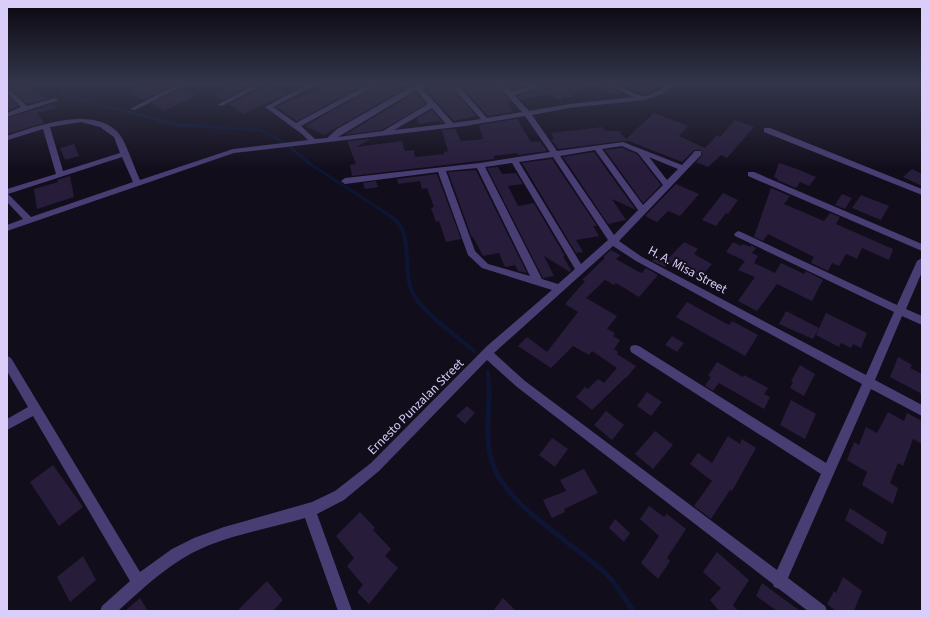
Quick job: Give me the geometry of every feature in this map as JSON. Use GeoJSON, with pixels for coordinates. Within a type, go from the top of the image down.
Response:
{"type":"FeatureCollection","features":[{"type":"Feature","properties":{"kind":"street"},"geometry":{"type":"LineString","coordinates":[[275,112],[310,136],[313,141]]}},
{"type":"Feature","properties":{"kind":"street"},"geometry":{"type":"LineString","coordinates":[[296,126],[323,112]]}},
{"type":"Feature","properties":{"kind":"street"},"geometry":{"type":"LineString","coordinates":[[330,139],[340,131],[374,112]]}},
{"type":"Feature","properties":{"kind":"street"},"geometry":{"type":"LineString","coordinates":[[384,133],[420,112]]}},
{"type":"Feature","properties":{"kind":"street"},"geometry":{"type":"LineString","coordinates":[[440,112],[451,125]]}},
{"type":"Feature","properties":{"kind":"street"},"geometry":{"type":"LineString","coordinates":[[478,112],[486,121]]}},
{"type":"Feature","properties":{"kind":"street"},"geometry":{"type":"LineString","coordinates":[[7,228],[233,151],[486,121],[534,112]]}},
{"type":"Feature","properties":{"kind":"street","name":"H. A. Misa Street"},"geometry":{"type":"LineString","coordinates":[[527,113],[613,240],[639,259],[922,411]]}},
{"type":"Feature","properties":{"kind":"street"},"geometry":{"type":"LineString","coordinates":[[411,117],[421,129]]}},
{"type":"Feature","properties":{"kind":"street"},"geometry":{"type":"LineString","coordinates":[[8,138],[46,126],[81,120],[102,125],[117,136],[137,183]]}},
{"type":"Feature","properties":{"kind":"street"},"geometry":{"type":"LineString","coordinates":[[46,126],[60,175]]}},
{"type":"Feature","properties":{"kind":"street"},"geometry":{"type":"LineString","coordinates":[[767,130],[922,192]]}},
{"type":"Feature","properties":{"kind":"street"},"geometry":{"type":"LineString","coordinates":[[346,181],[441,170],[623,144],[683,168]]}},
{"type":"Feature","properties":{"kind":"street"},"geometry":{"type":"LineString","coordinates":[[598,148],[643,211]]}},
{"type":"Feature","properties":{"kind":"street"},"geometry":{"type":"LineString","coordinates":[[640,150],[667,185]]}},
{"type":"Feature","properties":{"kind":"street","name":"Ernesto Punzalan Street"},"geometry":{"type":"LineString","coordinates":[[107,611],[165,562],[189,548],[309,510],[334,499],[375,466],[487,354],[613,240],[698,153]]}},
{"type":"Feature","properties":{"kind":"street"},"geometry":{"type":"LineString","coordinates":[[7,192],[125,154]]}},
{"type":"Feature","properties":{"kind":"street"},"geometry":{"type":"LineString","coordinates":[[514,159],[580,269]]}},
{"type":"Feature","properties":{"kind":"street"},"geometry":{"type":"LineString","coordinates":[[480,164],[538,282]]}},
{"type":"Feature","properties":{"kind":"street"},"geometry":{"type":"LineString","coordinates":[[441,170],[471,253],[485,266],[494,270],[559,288]]}},
{"type":"Feature","properties":{"kind":"street"},"geometry":{"type":"LineString","coordinates":[[751,174],[922,248]]}},
{"type":"Feature","properties":{"kind":"street"},"geometry":{"type":"LineString","coordinates":[[7,197],[29,220]]}},
{"type":"Feature","properties":{"kind":"street"},"geometry":{"type":"LineString","coordinates":[[738,234],[922,321]]}},
{"type":"Feature","properties":{"kind":"street"},"geometry":{"type":"LineString","coordinates":[[779,582],[922,261]]}},
{"type":"Feature","properties":{"kind":"street"},"geometry":{"type":"LineString","coordinates":[[635,349],[828,472]]}},
{"type":"Feature","properties":{"kind":"street"},"geometry":{"type":"LineString","coordinates":[[487,354],[521,384],[779,582],[820,611]]}},
{"type":"Feature","properties":{"kind":"street"},"geometry":{"type":"LineString","coordinates":[[7,361],[139,583]]}},
{"type":"Feature","properties":{"kind":"street"},"geometry":{"type":"LineString","coordinates":[[7,426],[36,408]]}},
{"type":"Feature","properties":{"kind":"street"},"geometry":{"type":"LineString","coordinates":[[309,510],[345,611]]}},
{"type":"Feature","properties":{"kind":"building"},"geometry":{"type":"Polygon","coordinates":[[[27,112],[42,112],[37,113],[44,123],[7,134],[7,118],[27,112]]]}},
{"type":"Feature","properties":{"kind":"building"},"geometry":{"type":"Polygon","coordinates":[[[284,112],[314,112],[297,121],[284,112]]]}},
{"type":"Feature","properties":{"kind":"building"},"geometry":{"type":"Polygon","coordinates":[[[330,112],[364,112],[324,135],[305,126],[330,112]]]}},
{"type":"Feature","properties":{"kind":"building"},"geometry":{"type":"Polygon","coordinates":[[[383,112],[413,112],[382,130],[345,135],[383,112]]]}},
{"type":"Feature","properties":{"kind":"building"},"geometry":{"type":"Polygon","coordinates":[[[429,112],[434,112],[443,123],[440,123],[439,121],[419,124],[417,118],[429,112]]]}},
{"type":"Feature","properties":{"kind":"building"},"geometry":{"type":"Polygon","coordinates":[[[446,112],[473,112],[478,118],[476,116],[454,121],[446,112]]]}},
{"type":"Feature","properties":{"kind":"building"},"geometry":{"type":"Polygon","coordinates":[[[484,112],[512,112],[488,116],[484,112]]]}},
{"type":"Feature","properties":{"kind":"building"},"geometry":{"type":"Polygon","coordinates":[[[654,113],[688,126],[679,136],[705,148],[717,135],[720,137],[735,120],[754,127],[727,158],[721,155],[708,167],[696,162],[702,155],[701,150],[694,150],[682,162],[626,140],[628,142],[623,141],[558,149],[551,139],[554,139],[551,133],[602,127],[605,131],[619,131],[626,139],[654,113]]]}},
{"type":"Feature","properties":{"kind":"building"},"geometry":{"type":"Polygon","coordinates":[[[517,119],[531,142],[540,141],[547,151],[518,155],[517,153],[493,156],[495,159],[352,176],[350,165],[356,164],[347,141],[371,139],[356,147],[402,141],[405,151],[414,150],[415,157],[444,154],[444,152],[448,151],[442,130],[455,129],[461,141],[483,139],[479,125],[517,119]]]}},
{"type":"Feature","properties":{"kind":"building"},"geometry":{"type":"Polygon","coordinates":[[[74,144],[79,156],[65,160],[60,148],[74,144]]]}},
{"type":"Feature","properties":{"kind":"building"},"geometry":{"type":"Polygon","coordinates":[[[622,148],[637,154],[661,185],[643,203],[605,150],[622,148]]]}},
{"type":"Feature","properties":{"kind":"building"},"geometry":{"type":"Polygon","coordinates":[[[594,152],[636,210],[612,199],[626,220],[608,224],[563,157],[594,152]]]}},
{"type":"Feature","properties":{"kind":"building"},"geometry":{"type":"Polygon","coordinates":[[[552,159],[597,226],[593,226],[599,236],[576,240],[583,252],[576,253],[522,163],[552,159]]]}},
{"type":"Feature","properties":{"kind":"building"},"geometry":{"type":"Polygon","coordinates":[[[779,163],[816,177],[809,186],[800,182],[796,188],[777,180],[778,179],[774,177],[779,163]]]}},
{"type":"Feature","properties":{"kind":"building"},"geometry":{"type":"Polygon","coordinates":[[[498,167],[502,174],[516,173],[523,184],[508,186],[518,206],[534,203],[565,256],[563,256],[571,270],[570,272],[544,256],[554,276],[543,278],[487,168],[498,167]]]}},
{"type":"Feature","properties":{"kind":"building"},"geometry":{"type":"Polygon","coordinates":[[[912,169],[922,174],[922,186],[903,177],[912,169]]]}},
{"type":"Feature","properties":{"kind":"building"},"geometry":{"type":"Polygon","coordinates":[[[476,170],[527,273],[518,271],[515,265],[505,267],[499,253],[483,256],[473,237],[472,238],[448,172],[476,170]]]}},
{"type":"Feature","properties":{"kind":"building"},"geometry":{"type":"Polygon","coordinates":[[[437,174],[461,239],[446,242],[439,221],[436,222],[431,208],[434,207],[427,188],[422,189],[420,181],[398,184],[397,179],[437,174]]]}},
{"type":"Feature","properties":{"kind":"building"},"geometry":{"type":"Polygon","coordinates":[[[70,176],[74,197],[37,209],[34,189],[58,182],[57,180],[70,176]]]}},
{"type":"Feature","properties":{"kind":"building"},"geometry":{"type":"Polygon","coordinates":[[[376,181],[378,187],[365,189],[363,183],[376,181]]]}},
{"type":"Feature","properties":{"kind":"building"},"geometry":{"type":"Polygon","coordinates":[[[676,184],[699,194],[680,216],[668,211],[657,222],[645,216],[676,184]]]}},
{"type":"Feature","properties":{"kind":"building"},"geometry":{"type":"Polygon","coordinates":[[[771,188],[790,196],[784,204],[824,221],[830,213],[840,217],[836,224],[893,249],[889,260],[862,248],[857,259],[846,254],[839,266],[832,263],[828,271],[811,263],[814,257],[768,234],[763,241],[754,237],[771,188]]]}},
{"type":"Feature","properties":{"kind":"building"},"geometry":{"type":"Polygon","coordinates":[[[723,193],[738,200],[728,214],[726,213],[716,226],[702,220],[723,193]]]}},
{"type":"Feature","properties":{"kind":"building"},"geometry":{"type":"Polygon","coordinates":[[[842,194],[852,198],[845,209],[835,205],[842,194]]]}},
{"type":"Feature","properties":{"kind":"building"},"geometry":{"type":"Polygon","coordinates":[[[861,195],[889,206],[881,220],[852,208],[861,195]]]}},
{"type":"Feature","properties":{"kind":"building"},"geometry":{"type":"Polygon","coordinates":[[[684,242],[698,249],[694,254],[712,264],[699,279],[669,262],[665,267],[652,261],[658,255],[667,260],[684,242]]]}},
{"type":"Feature","properties":{"kind":"building"},"geometry":{"type":"Polygon","coordinates":[[[733,242],[741,246],[743,244],[751,247],[751,245],[756,248],[752,253],[758,256],[754,263],[775,273],[781,263],[804,274],[806,271],[823,280],[812,301],[777,284],[757,311],[738,301],[755,277],[738,270],[745,261],[726,252],[733,242]]]}},
{"type":"Feature","properties":{"kind":"building"},"geometry":{"type":"Polygon","coordinates":[[[611,250],[620,255],[616,259],[639,272],[642,273],[646,268],[658,275],[639,297],[616,283],[614,285],[605,280],[586,298],[617,316],[607,329],[615,333],[613,336],[620,340],[614,349],[618,352],[617,354],[636,366],[626,378],[592,410],[576,397],[585,387],[588,389],[598,379],[604,383],[617,368],[592,351],[589,355],[573,346],[551,368],[518,346],[527,337],[547,352],[578,312],[565,304],[585,281],[582,280],[605,258],[603,257],[611,250]]]}},
{"type":"Feature","properties":{"kind":"building"},"geometry":{"type":"Polygon","coordinates":[[[687,302],[729,325],[732,321],[758,335],[745,356],[676,317],[687,302]]]}},
{"type":"Feature","properties":{"kind":"building"},"geometry":{"type":"Polygon","coordinates":[[[786,311],[819,328],[813,339],[779,324],[786,311]]]}},
{"type":"Feature","properties":{"kind":"building"},"geometry":{"type":"Polygon","coordinates":[[[826,313],[867,333],[861,348],[853,344],[851,348],[841,343],[839,347],[816,335],[826,313]]]}},
{"type":"Feature","properties":{"kind":"building"},"geometry":{"type":"Polygon","coordinates":[[[672,336],[684,343],[677,352],[665,345],[672,336]]]}},
{"type":"Feature","properties":{"kind":"building"},"geometry":{"type":"Polygon","coordinates":[[[898,357],[912,365],[910,368],[922,374],[922,394],[890,377],[898,357]]]}},
{"type":"Feature","properties":{"kind":"building"},"geometry":{"type":"Polygon","coordinates":[[[717,362],[743,377],[744,375],[768,388],[764,394],[770,397],[764,409],[719,383],[713,391],[705,386],[711,377],[708,376],[717,362]]]}},
{"type":"Feature","properties":{"kind":"building"},"geometry":{"type":"Polygon","coordinates":[[[800,365],[815,374],[804,396],[790,388],[793,382],[791,381],[800,365]]]}},
{"type":"Feature","properties":{"kind":"building"},"geometry":{"type":"Polygon","coordinates":[[[647,392],[662,402],[651,416],[637,406],[647,392]]]}},
{"type":"Feature","properties":{"kind":"building"},"geometry":{"type":"Polygon","coordinates":[[[791,400],[816,414],[805,439],[780,425],[791,400]]]}},
{"type":"Feature","properties":{"kind":"building"},"geometry":{"type":"Polygon","coordinates":[[[467,406],[475,413],[465,424],[456,416],[467,406]]]}},
{"type":"Feature","properties":{"kind":"building"},"geometry":{"type":"Polygon","coordinates":[[[606,411],[624,425],[612,440],[594,425],[606,411]]]}},
{"type":"Feature","properties":{"kind":"building"},"geometry":{"type":"Polygon","coordinates":[[[888,412],[904,421],[907,413],[922,421],[922,444],[913,439],[903,466],[898,463],[890,483],[898,488],[893,504],[862,485],[867,472],[847,460],[854,442],[859,445],[866,427],[877,433],[888,412]]]}},
{"type":"Feature","properties":{"kind":"building"},"geometry":{"type":"Polygon","coordinates":[[[655,431],[673,445],[653,469],[635,454],[655,431]]]}},
{"type":"Feature","properties":{"kind":"building"},"geometry":{"type":"Polygon","coordinates":[[[728,436],[740,444],[742,439],[756,448],[732,491],[730,490],[711,519],[694,506],[712,481],[690,464],[698,453],[712,463],[728,436]]]}},
{"type":"Feature","properties":{"kind":"building"},"geometry":{"type":"Polygon","coordinates":[[[552,438],[568,449],[555,467],[539,455],[552,438]]]}},
{"type":"Feature","properties":{"kind":"building"},"geometry":{"type":"Polygon","coordinates":[[[53,465],[83,507],[59,526],[30,482],[53,465]]]}},
{"type":"Feature","properties":{"kind":"building"},"geometry":{"type":"Polygon","coordinates":[[[584,469],[598,493],[564,509],[565,512],[552,518],[543,500],[566,491],[560,480],[584,469]]]}},
{"type":"Feature","properties":{"kind":"building"},"geometry":{"type":"Polygon","coordinates":[[[649,506],[664,517],[667,514],[686,529],[667,558],[670,561],[658,579],[641,563],[659,536],[640,519],[649,506]]]}},
{"type":"Feature","properties":{"kind":"building"},"geometry":{"type":"Polygon","coordinates":[[[850,508],[887,532],[883,545],[845,520],[850,508]]]}},
{"type":"Feature","properties":{"kind":"building"},"geometry":{"type":"Polygon","coordinates":[[[360,512],[375,528],[373,530],[391,549],[385,556],[398,568],[369,604],[357,592],[363,585],[347,566],[354,558],[336,536],[360,512]]]}},
{"type":"Feature","properties":{"kind":"building"},"geometry":{"type":"Polygon","coordinates":[[[615,519],[630,533],[624,542],[609,528],[615,519]]]}},
{"type":"Feature","properties":{"kind":"building"},"geometry":{"type":"Polygon","coordinates":[[[717,552],[749,580],[733,605],[738,611],[719,611],[710,600],[721,588],[703,572],[717,552]]]}},
{"type":"Feature","properties":{"kind":"building"},"geometry":{"type":"Polygon","coordinates":[[[83,556],[96,580],[70,602],[57,577],[83,556]]]}},
{"type":"Feature","properties":{"kind":"building"},"geometry":{"type":"Polygon","coordinates":[[[843,577],[862,591],[854,611],[836,611],[827,604],[834,591],[836,593],[843,577]]]}},
{"type":"Feature","properties":{"kind":"building"},"geometry":{"type":"Polygon","coordinates":[[[267,581],[283,600],[273,611],[237,611],[267,581]]]}},
{"type":"Feature","properties":{"kind":"building"},"geometry":{"type":"Polygon","coordinates":[[[762,583],[800,611],[777,611],[756,596],[762,583]]]}},
{"type":"Feature","properties":{"kind":"building"},"geometry":{"type":"Polygon","coordinates":[[[140,598],[148,611],[125,611],[140,598]]]}},
{"type":"Feature","properties":{"kind":"building"},"geometry":{"type":"Polygon","coordinates":[[[503,598],[516,611],[493,611],[503,598]]]}},
{"type":"Feature","properties":{"kind":"waterway"},"geometry":{"type":"LineString","coordinates":[[128,112],[178,125],[260,130],[283,142]]}},
{"type":"Feature","properties":{"kind":"waterway"},"geometry":{"type":"LineString","coordinates":[[291,148],[310,164],[392,217]]}},
{"type":"Feature","properties":{"kind":"waterway"},"geometry":{"type":"LineString","coordinates":[[390,216],[398,222],[403,230],[407,270],[411,289],[415,297],[430,314],[474,351]]}},
{"type":"Feature","properties":{"kind":"waterway"},"geometry":{"type":"LineString","coordinates":[[488,372],[489,390]]}},
{"type":"Feature","properties":{"kind":"waterway"},"geometry":{"type":"LineString","coordinates":[[489,390],[488,426],[490,453],[492,462],[500,478],[511,494],[525,508],[604,572],[620,590],[633,611]]}}]}
